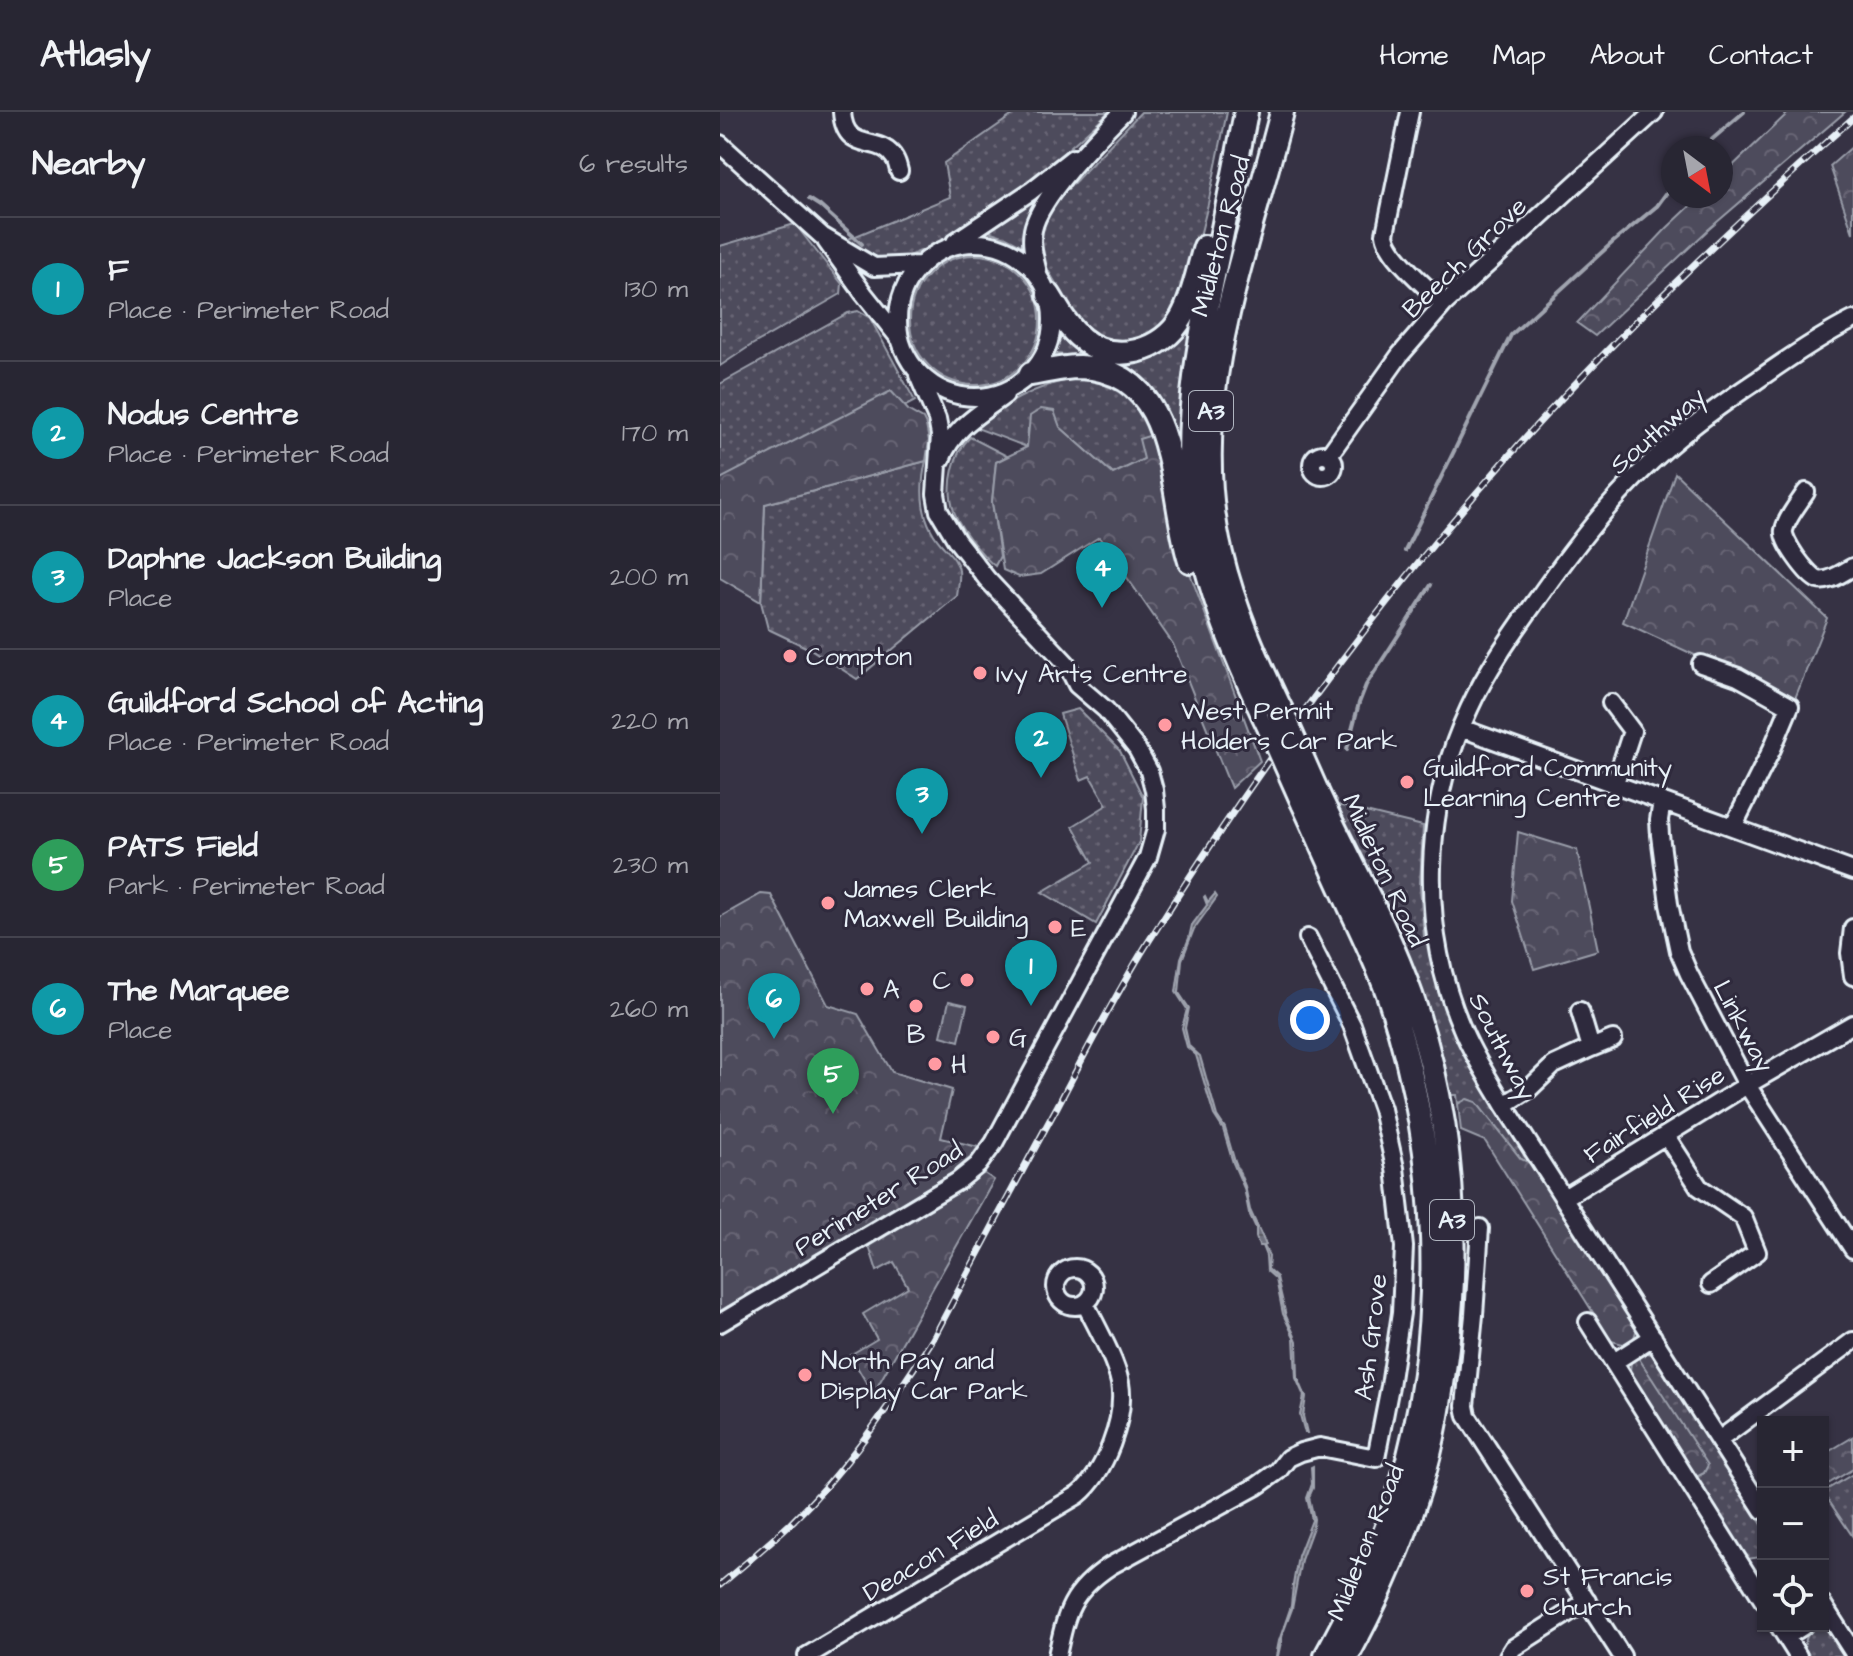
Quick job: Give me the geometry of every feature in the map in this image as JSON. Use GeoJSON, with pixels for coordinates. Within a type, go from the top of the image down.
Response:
{"type":"FeatureCollection","features":[{"type":"Feature","properties":{"kind":"highway","name":"Midleton Road"},"geometry":{"type":"LineString","coordinates":[[1246,112],[1196,366],[1190,450],[1193,497],[1207,570],[1218,610],[1270,729],[1388,939],[1416,1009],[1431,1061],[1444,1121],[1451,1178],[1453,1236],[1449,1329],[1430,1448],[1401,1542],[1380,1593],[1347,1656]]}},
{"type":"Feature","properties":{"kind":"highway","name":"Midleton Road"},"geometry":{"type":"LineString","coordinates":[[1282,112],[1223,330],[1211,406],[1211,489],[1220,551],[1242,623],[1280,708],[1310,798],[1388,993],[1420,1112],[1432,1216],[1433,1272],[1427,1354],[1406,1466],[1379,1546],[1326,1656]]}},
{"type":"Feature","properties":{"kind":"highway"},"geometry":{"type":"LineString","coordinates":[[1044,285],[1064,320],[1084,341],[1102,350],[1121,353],[1140,351],[1171,334],[1184,315],[1241,139]]}},
{"type":"Feature","properties":{"kind":"highway"},"geometry":{"type":"LineString","coordinates":[[1025,379],[1081,367],[1113,374],[1148,402],[1162,429],[1187,550],[1200,591],[1211,621],[1249,684]]}},
{"type":"Feature","properties":{"kind":"highway"},"geometry":{"type":"LineString","coordinates":[[1311,1656],[1379,1546]]}},
{"type":"Feature","properties":{"kind":"street"},"geometry":{"type":"LineString","coordinates":[[842,112],[843,125],[850,135],[894,156],[899,171]]}},
{"type":"Feature","properties":{"kind":"street"},"geometry":{"type":"LineString","coordinates":[[1096,139],[1031,191],[933,255],[908,280],[900,298],[897,319],[900,339],[918,375],[947,393],[972,398],[997,395],[1025,379],[1044,357],[1051,337],[1053,316],[1032,244],[1033,230],[1047,200],[1096,139],[1123,112]]}},
{"type":"Feature","properties":{"kind":"street"},"geometry":{"type":"LineString","coordinates":[[1410,112],[1386,241],[1393,254],[1444,304]]}},
{"type":"Feature","properties":{"kind":"street","name":"Beech Grove"},"geometry":{"type":"LineString","coordinates":[[1329,455],[1400,355],[1444,304],[1654,112]]}},
{"type":"Feature","properties":{"kind":"street"},"geometry":{"type":"LineString","coordinates":[[720,144],[822,236],[874,267],[920,265]]}},
{"type":"Feature","properties":{"kind":"street"},"geometry":{"type":"LineString","coordinates":[[822,236],[900,339]]}},
{"type":"Feature","properties":{"kind":"street"},"geometry":{"type":"LineString","coordinates":[[947,247],[973,242],[998,245],[1021,257],[1044,285]]}},
{"type":"Feature","properties":{"kind":"street","name":"Southway"},"geometry":{"type":"LineString","coordinates":[[1757,1500],[1475,1056],[1449,991],[1436,933],[1432,870],[1437,814],[1446,770],[1461,728],[1477,694],[1555,574],[1629,484],[1669,446],[1778,365],[1853,320]]}},
{"type":"Feature","properties":{"kind":"street","name":"Perimeter Road"},"geometry":{"type":"LineString","coordinates":[[720,1323],[958,1181],[978,1165],[994,1143],[1148,857],[1156,829],[1154,790],[1149,771],[1137,749],[1106,710],[1077,685],[1066,663],[1014,609],[957,541],[939,511],[936,494],[940,435],[937,419],[918,375]]}},
{"type":"Feature","properties":{"kind":"street","name":"Perimeter Road"},"geometry":{"type":"LineString","coordinates":[[938,469],[945,450],[960,428],[1025,379]]}},
{"type":"Feature","properties":{"kind":"street"},"geometry":{"type":"LineString","coordinates":[[1806,492],[1784,528],[1783,538],[1809,574],[1819,580],[1853,567]]}},
{"type":"Feature","properties":{"kind":"street"},"geometry":{"type":"LineString","coordinates":[[1701,664],[1738,677],[1790,706],[1733,827]]}},
{"type":"Feature","properties":{"kind":"street"},"geometry":{"type":"LineString","coordinates":[[1611,703],[1632,731],[1615,783]]}},
{"type":"Feature","properties":{"kind":"street"},"geometry":{"type":"LineString","coordinates":[[1461,728],[1853,871]]}},
{"type":"Feature","properties":{"kind":"street","name":"Linkway"},"geometry":{"type":"LineString","coordinates":[[1662,801],[1660,835],[1679,951],[1747,1085],[1853,1249]]}},
{"type":"Feature","properties":{"kind":"street"},"geometry":{"type":"LineString","coordinates":[[1853,928],[1850,953],[1853,976]]}},
{"type":"Feature","properties":{"kind":"street","name":"Ash Grove"},"geometry":{"type":"LineString","coordinates":[[1057,1656],[1065,1620],[1074,1600],[1093,1578],[1110,1566],[1257,1486],[1278,1471],[1288,1458],[1301,1452],[1320,1447],[1376,1458],[1401,1313],[1404,1247],[1395,1168],[1382,1109],[1352,1025],[1308,938]]}},
{"type":"Feature","properties":{"kind":"street"},"geometry":{"type":"LineString","coordinates":[[1580,1011],[1591,1048]]}},
{"type":"Feature","properties":{"kind":"street","name":"Fairfield Rise"},"geometry":{"type":"LineString","coordinates":[[1564,1198],[1747,1085],[1853,1024]]}},
{"type":"Feature","properties":{"kind":"street"},"geometry":{"type":"LineString","coordinates":[[1504,1105],[1528,1090],[1554,1065],[1613,1039]]}},
{"type":"Feature","properties":{"kind":"street"},"geometry":{"type":"LineString","coordinates":[[1666,1136],[1699,1187],[1743,1217],[1757,1252],[1711,1284]]}},
{"type":"Feature","properties":{"kind":"street"},"geometry":{"type":"LineString","coordinates":[[1480,1228],[1465,1406],[1472,1425],[1622,1656]]}},
{"type":"Feature","properties":{"kind":"street","name":"Deacon Field"},"geometry":{"type":"LineString","coordinates":[[807,1656],[1078,1495],[1093,1480],[1102,1467],[1118,1424],[1120,1384],[1085,1303]]}},
{"type":"Feature","properties":{"kind":"street"},"geometry":{"type":"LineString","coordinates":[[1588,1322],[1757,1590]]}},
{"type":"Feature","properties":{"kind":"street"},"geometry":{"type":"LineString","coordinates":[[1614,1362],[1653,1337]]}},
{"type":"Feature","properties":{"kind":"street"},"geometry":{"type":"LineString","coordinates":[[1719,1440],[1853,1341]]}},
{"type":"Feature","properties":{"kind":"street"},"geometry":{"type":"LineString","coordinates":[[1508,1656],[1513,1648],[1587,1601]]}},
{"type":"Feature","properties":{"kind":"street"},"geometry":{"type":"LineString","coordinates":[[1829,1617],[1853,1652]]}},
{"type":"Feature","properties":{"kind":"street"},"geometry":{"type":"LineString","coordinates":[[1784,1632],[1798,1656]]}},
{"type":"Feature","properties":{"kind":"green space"},"geometry":{"type":"Polygon","coordinates":[[[1017,112],[1108,112],[1063,153],[995,206],[924,249],[894,260],[871,259],[846,240],[950,197],[944,163],[1017,112]]]}},
{"type":"Feature","properties":{"kind":"green space"},"geometry":{"type":"Polygon","coordinates":[[[1141,112],[1227,112],[1208,204],[1181,306],[1152,339],[1112,345],[1081,326],[1048,270],[1040,251],[1039,233],[1047,211],[1141,112]]]}},
{"type":"Feature","properties":{"kind":"green space"},"geometry":{"type":"Polygon","coordinates":[[[1789,112],[1845,112],[1709,229],[1595,336],[1577,323],[1688,208],[1733,208],[1733,166],[1789,112]]]}},
{"type":"Feature","properties":{"kind":"green space"},"geometry":{"type":"Polygon","coordinates":[[[1853,146],[1853,233],[1830,166],[1853,146]]]}},
{"type":"Feature","properties":{"kind":"green space"},"geometry":{"type":"Polygon","coordinates":[[[1043,193],[1030,218],[1025,247],[988,231],[1043,193]]]}},
{"type":"Feature","properties":{"kind":"green space"},"geometry":{"type":"Polygon","coordinates":[[[795,224],[842,284],[841,294],[720,366],[720,246],[795,224]]]}},
{"type":"Feature","properties":{"kind":"green space"},"geometry":{"type":"Polygon","coordinates":[[[975,255],[1000,260],[1021,274],[1035,295],[1040,320],[1035,345],[1021,366],[1000,380],[975,385],[950,380],[929,366],[915,345],[910,320],[915,295],[929,274],[950,260],[975,255]]]}},
{"type":"Feature","properties":{"kind":"green space"},"geometry":{"type":"Polygon","coordinates":[[[858,311],[870,318],[915,401],[720,505],[720,384],[848,313],[858,311]]]}},
{"type":"Feature","properties":{"kind":"green space"},"geometry":{"type":"Polygon","coordinates":[[[1187,328],[1193,330],[1182,440],[1176,440],[1156,398],[1132,373],[1100,360],[1055,354],[1062,329],[1093,356],[1122,364],[1144,362],[1171,346],[1187,328]]]}},
{"type":"Feature","properties":{"kind":"green space"},"geometry":{"type":"Polygon","coordinates":[[[1070,380],[1085,380],[1110,387],[1129,401],[1152,435],[1144,459],[1113,474],[1060,427],[1028,429],[1027,447],[974,427],[1020,398],[1070,380]]]}},
{"type":"Feature","properties":{"kind":"green space"},"geometry":{"type":"Polygon","coordinates":[[[891,391],[926,425],[929,441],[926,461],[765,504],[761,602],[720,578],[720,479],[891,391]]]}},
{"type":"Feature","properties":{"kind":"green space"},"geometry":{"type":"Polygon","coordinates":[[[1041,409],[1054,411],[1060,427],[1113,474],[1144,459],[1139,439],[1152,435],[1175,533],[1260,761],[1231,788],[1173,644],[1099,537],[1041,574],[1019,577],[1003,570],[992,502],[996,462],[1027,447],[1030,416],[1041,409]]]}},
{"type":"Feature","properties":{"kind":"green space"},"geometry":{"type":"Polygon","coordinates":[[[970,437],[1007,456],[996,462],[992,502],[1000,556],[995,566],[958,521],[950,492],[954,464],[970,437]]]}},
{"type":"Feature","properties":{"kind":"green space"},"geometry":{"type":"Polygon","coordinates":[[[926,461],[922,483],[925,515],[934,535],[958,567],[957,596],[857,679],[812,650],[768,629],[761,602],[765,504],[926,461]]]}},
{"type":"Feature","properties":{"kind":"green space"},"geometry":{"type":"Polygon","coordinates":[[[1675,473],[1827,618],[1794,701],[1623,622],[1675,473]]]}},
{"type":"Feature","properties":{"kind":"green space"},"geometry":{"type":"Polygon","coordinates":[[[1078,709],[1120,751],[1143,797],[1139,842],[1096,924],[1042,892],[1093,862],[1073,826],[1107,805],[1090,776],[1081,780],[1062,721],[1060,714],[1078,709]]]}},
{"type":"Feature","properties":{"kind":"green space"},"geometry":{"type":"Polygon","coordinates":[[[1337,805],[1423,826],[1420,886],[1423,940],[1428,945],[1438,986],[1465,1056],[1530,1163],[1521,1159],[1476,1102],[1467,1100],[1458,1104],[1457,1095],[1448,1095],[1337,805]]]}},
{"type":"Feature","properties":{"kind":"green space"},"geometry":{"type":"Polygon","coordinates":[[[1518,832],[1577,850],[1598,950],[1534,969],[1512,901],[1518,832]]]}},
{"type":"Feature","properties":{"kind":"green space"},"geometry":{"type":"Polygon","coordinates":[[[761,894],[771,895],[828,1005],[858,1014],[892,1072],[952,1090],[941,1138],[978,1147],[952,1173],[720,1311],[720,917],[761,894]]]}},
{"type":"Feature","properties":{"kind":"green space"},"geometry":{"type":"Polygon","coordinates":[[[949,1001],[967,1005],[959,1041],[941,1036],[949,1001]]]}},
{"type":"Feature","properties":{"kind":"green space"},"geometry":{"type":"Polygon","coordinates":[[[1467,1099],[1476,1102],[1521,1159],[1530,1163],[1637,1328],[1633,1341],[1627,1345],[1611,1341],[1485,1141],[1461,1131],[1458,1104],[1467,1099]]]}},
{"type":"Feature","properties":{"kind":"green space"},"geometry":{"type":"Polygon","coordinates":[[[981,1171],[994,1180],[873,1394],[850,1355],[877,1339],[863,1314],[908,1287],[894,1262],[877,1271],[868,1243],[981,1171]]]}},
{"type":"Feature","properties":{"kind":"green space"},"geometry":{"type":"Polygon","coordinates":[[[1636,1354],[1653,1354],[1757,1517],[1757,1558],[1747,1559],[1696,1477],[1704,1473],[1636,1354]]]}},
{"type":"Feature","properties":{"kind":"green space"},"geometry":{"type":"Polygon","coordinates":[[[1636,1354],[1708,1465],[1704,1473],[1696,1477],[1630,1371],[1636,1354]]]}},
{"type":"Feature","properties":{"kind":"green space"},"geometry":{"type":"Polygon","coordinates":[[[1853,1437],[1853,1469],[1829,1483],[1829,1451],[1853,1437]]]}},
{"type":"Feature","properties":{"kind":"green space"},"geometry":{"type":"Polygon","coordinates":[[[1853,1474],[1853,1537],[1829,1501],[1829,1488],[1853,1474]]]}},
{"type":"Feature","properties":{"kind":"green space"},"geometry":{"type":"Polygon","coordinates":[[[1829,1632],[1845,1656],[1810,1656],[1804,1647],[1809,1633],[1829,1632]]]}},
{"type":"Feature","properties":{"kind":"water"},"geometry":{"type":"Polygon","coordinates":[[[1215,894],[1217,897],[1194,929],[1182,960],[1179,993],[1189,1008],[1185,1028],[1189,1046],[1200,1056],[1217,1116],[1225,1128],[1245,1186],[1250,1210],[1266,1245],[1268,1269],[1277,1277],[1286,1316],[1297,1341],[1298,1378],[1306,1397],[1303,1416],[1307,1433],[1300,1415],[1304,1396],[1296,1378],[1294,1337],[1283,1314],[1276,1279],[1267,1271],[1266,1256],[1262,1246],[1259,1246],[1244,1188],[1223,1129],[1214,1115],[1196,1055],[1187,1047],[1182,1028],[1187,1009],[1176,992],[1181,958],[1192,925],[1207,905],[1204,897],[1208,902],[1215,894]]]}},
{"type":"Feature","properties":{"kind":"water"},"geometry":{"type":"Polygon","coordinates":[[[1313,1466],[1313,1488],[1309,1497],[1313,1527],[1301,1560],[1292,1609],[1276,1656],[1291,1606],[1298,1556],[1312,1520],[1307,1498],[1313,1466]]]}},
{"type":"Feature","properties":{"kind":"waterway"},"geometry":{"type":"LineString","coordinates":[[1716,136],[1744,112]]}},
{"type":"Feature","properties":{"kind":"waterway"},"geometry":{"type":"LineString","coordinates":[[809,199],[862,244]]}},
{"type":"Feature","properties":{"kind":"waterway"},"geometry":{"type":"LineString","coordinates":[[1405,551],[1511,335],[1661,200]]}},
{"type":"Feature","properties":{"kind":"waterway"},"geometry":{"type":"LineString","coordinates":[[1347,749],[1366,685],[1431,585]]}},
{"type":"Feature","properties":{"kind":"railway"},"geometry":{"type":"LineString","coordinates":[[720,1585],[810,1503],[849,1459],[901,1388],[933,1339],[1100,1025],[1147,944],[1270,758],[1358,638],[1452,522],[1541,420],[1627,330],[1761,201],[1853,118]]}},
{"type":"Feature","properties":{"kind":"place","name":"Guildford School of Acting"},"geometry":{"type":"Point","coordinates":[1102,608]}},
{"type":"Feature","properties":{"kind":"place","name":"Compton"},"geometry":{"type":"Point","coordinates":[790,656]}},
{"type":"Feature","properties":{"kind":"place","name":"Ivy Arts Centre"},"geometry":{"type":"Point","coordinates":[980,673]}},
{"type":"Feature","properties":{"kind":"place","name":"West Permit Holders Car Park"},"geometry":{"type":"Point","coordinates":[1165,725]}},
{"type":"Feature","properties":{"kind":"place","name":"Nodus Centre"},"geometry":{"type":"Point","coordinates":[1041,778]}},
{"type":"Feature","properties":{"kind":"place","name":"Guildford Community Learning Centre"},"geometry":{"type":"Point","coordinates":[1407,782]}},
{"type":"Feature","properties":{"kind":"place","name":"Daphne Jackson Building"},"geometry":{"type":"Point","coordinates":[922,834]}},
{"type":"Feature","properties":{"kind":"place","name":"James Clerk Maxwell Building"},"geometry":{"type":"Point","coordinates":[828,903]}},
{"type":"Feature","properties":{"kind":"place","name":"E"},"geometry":{"type":"Point","coordinates":[1055,927]}},
{"type":"Feature","properties":{"kind":"place","name":"C"},"geometry":{"type":"Point","coordinates":[967,980]}},
{"type":"Feature","properties":{"kind":"place","name":"A"},"geometry":{"type":"Point","coordinates":[867,989]}},
{"type":"Feature","properties":{"kind":"place","name":"B"},"geometry":{"type":"Point","coordinates":[916,1006]}},
{"type":"Feature","properties":{"kind":"place","name":"F"},"geometry":{"type":"Point","coordinates":[1031,1006]}},
{"type":"Feature","properties":{"kind":"place","name":"G"},"geometry":{"type":"Point","coordinates":[993,1037]}},
{"type":"Feature","properties":{"kind":"place","name":"The Marquee"},"geometry":{"type":"Point","coordinates":[774,1039]}},
{"type":"Feature","properties":{"kind":"place","name":"H"},"geometry":{"type":"Point","coordinates":[935,1064]}},
{"type":"Feature","properties":{"kind":"place","name":"PATS Field"},"geometry":{"type":"Point","coordinates":[833,1114]}},
{"type":"Feature","properties":{"kind":"place","name":"North Pay and Display Car Park"},"geometry":{"type":"Point","coordinates":[805,1375]}},
{"type":"Feature","properties":{"kind":"place","name":"St Francis Church"},"geometry":{"type":"Point","coordinates":[1527,1591]}}]}
